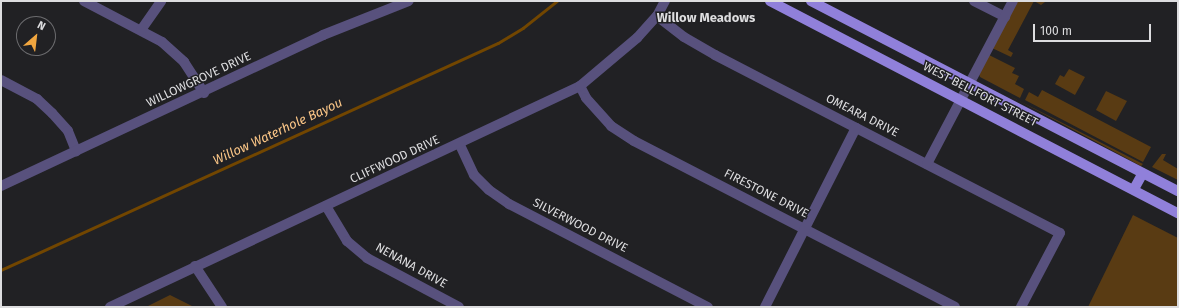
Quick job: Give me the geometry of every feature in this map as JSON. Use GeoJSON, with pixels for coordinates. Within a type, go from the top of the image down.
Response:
{"type":"FeatureCollection","features":[{"type":"Feature","properties":{"kind":"main road","name":"WEST BELLFORT STREET"},"geometry":{"type":"LineString","coordinates":[[770,1],[962,99],[1178,213]]}},
{"type":"Feature","properties":{"kind":"main road","name":"WEST BELLFORT STREET"},"geometry":{"type":"LineString","coordinates":[[811,1],[1178,191]]}},
{"type":"Feature","properties":{"kind":"main road"},"geometry":{"type":"LineString","coordinates":[[824,28],[831,12]]}},
{"type":"Feature","properties":{"kind":"main road"},"geometry":{"type":"LineString","coordinates":[[1134,190],[1143,173]]}},
{"type":"Feature","properties":{"kind":"street"},"geometry":{"type":"LineString","coordinates":[[84,1],[142,30],[174,52],[184,62],[204,94]]}},
{"type":"Feature","properties":{"kind":"street"},"geometry":{"type":"LineString","coordinates":[[142,30],[161,1]]}},
{"type":"Feature","properties":{"kind":"street","name":"WILLOWGROVE DRIVE"},"geometry":{"type":"LineString","coordinates":[[1,186],[204,94],[323,35],[409,1]]}},
{"type":"Feature","properties":{"kind":"street","name":"CLIFFWOOD DRIVE"},"geometry":{"type":"LineString","coordinates":[[110,307],[195,266],[460,145],[580,86],[611,63],[657,16],[665,1]]}},
{"type":"Feature","properties":{"kind":"street"},"geometry":{"type":"LineString","coordinates":[[974,1],[1005,17]]}},
{"type":"Feature","properties":{"kind":"street"},"geometry":{"type":"LineString","coordinates":[[927,164],[1013,1]]}},
{"type":"Feature","properties":{"kind":"street","name":"OMEARA DRIVE"},"geometry":{"type":"LineString","coordinates":[[657,16],[684,37],[715,55],[1060,233],[1021,307]]}},
{"type":"Feature","properties":{"kind":"street"},"geometry":{"type":"LineString","coordinates":[[1,80],[37,99],[52,112],[68,131],[76,151]]}},
{"type":"Feature","properties":{"kind":"street","name":"FIRESTONE DRIVE"},"geometry":{"type":"LineString","coordinates":[[580,86],[586,98],[611,126],[634,141],[955,307]]}},
{"type":"Feature","properties":{"kind":"street"},"geometry":{"type":"LineString","coordinates":[[765,307],[856,128]]}},
{"type":"Feature","properties":{"kind":"street","name":"SILVERWOOD DRIVE"},"geometry":{"type":"LineString","coordinates":[[460,145],[474,175],[489,190],[509,204],[708,307]]}},
{"type":"Feature","properties":{"kind":"street","name":"NENANA DRIVE"},"geometry":{"type":"LineString","coordinates":[[326,206],[347,241],[367,258],[459,307]]}},
{"type":"Feature","properties":{"kind":"street"},"geometry":{"type":"LineString","coordinates":[[195,266],[222,307]]}},
{"type":"Feature","properties":{"kind":"shaded area"},"geometry":{"type":"Polygon","coordinates":[[[1016,1],[1034,1],[1008,50],[1013,53],[1011,57],[992,48],[1016,1]]]}},
{"type":"Feature","properties":{"kind":"shaded area"},"geometry":{"type":"Polygon","coordinates":[[[1034,1],[1045,1],[1045,2],[1041,5],[1034,1]]]}},
{"type":"Feature","properties":{"kind":"shaded area"},"geometry":{"type":"Polygon","coordinates":[[[989,55],[1015,68],[1012,73],[1019,76],[1015,84],[1024,89],[1020,98],[980,77],[979,74],[989,55]]]}},
{"type":"Feature","properties":{"kind":"shaded area"},"geometry":{"type":"Polygon","coordinates":[[[1069,69],[1085,77],[1075,95],[1055,84],[1060,75],[1064,77],[1069,69]]]}},
{"type":"Feature","properties":{"kind":"shaded area"},"geometry":{"type":"Polygon","coordinates":[[[1042,90],[1151,147],[1143,162],[1025,100],[1029,92],[1038,97],[1042,90]]]}},
{"type":"Feature","properties":{"kind":"shaded area"},"geometry":{"type":"Polygon","coordinates":[[[1106,91],[1127,101],[1116,121],[1096,110],[1106,91]]]}},
{"type":"Feature","properties":{"kind":"shaded area"},"geometry":{"type":"Polygon","coordinates":[[[1006,94],[1045,114],[1143,164],[1141,166],[1006,94]]]}},
{"type":"Feature","properties":{"kind":"shaded area"},"geometry":{"type":"Polygon","coordinates":[[[1162,154],[1166,154],[1163,160],[1178,169],[1178,180],[1152,167],[1162,154]]]}},
{"type":"Feature","properties":{"kind":"shaded area"},"geometry":{"type":"Polygon","coordinates":[[[1133,215],[1178,238],[1178,307],[1088,307],[1133,215]]]}},
{"type":"Feature","properties":{"kind":"shaded area"},"geometry":{"type":"Polygon","coordinates":[[[170,295],[194,307],[146,307],[170,295]]]}},
{"type":"Feature","properties":{"kind":"waterway","name":"Willow Waterhole Bayou"},"geometry":{"type":"LineString","coordinates":[[1,270],[498,43],[523,28],[557,1]]}},
{"type":"Feature","properties":{"kind":"district","name":"Willow Meadows"},"geometry":{"type":"Point","coordinates":[706,18]}}]}
